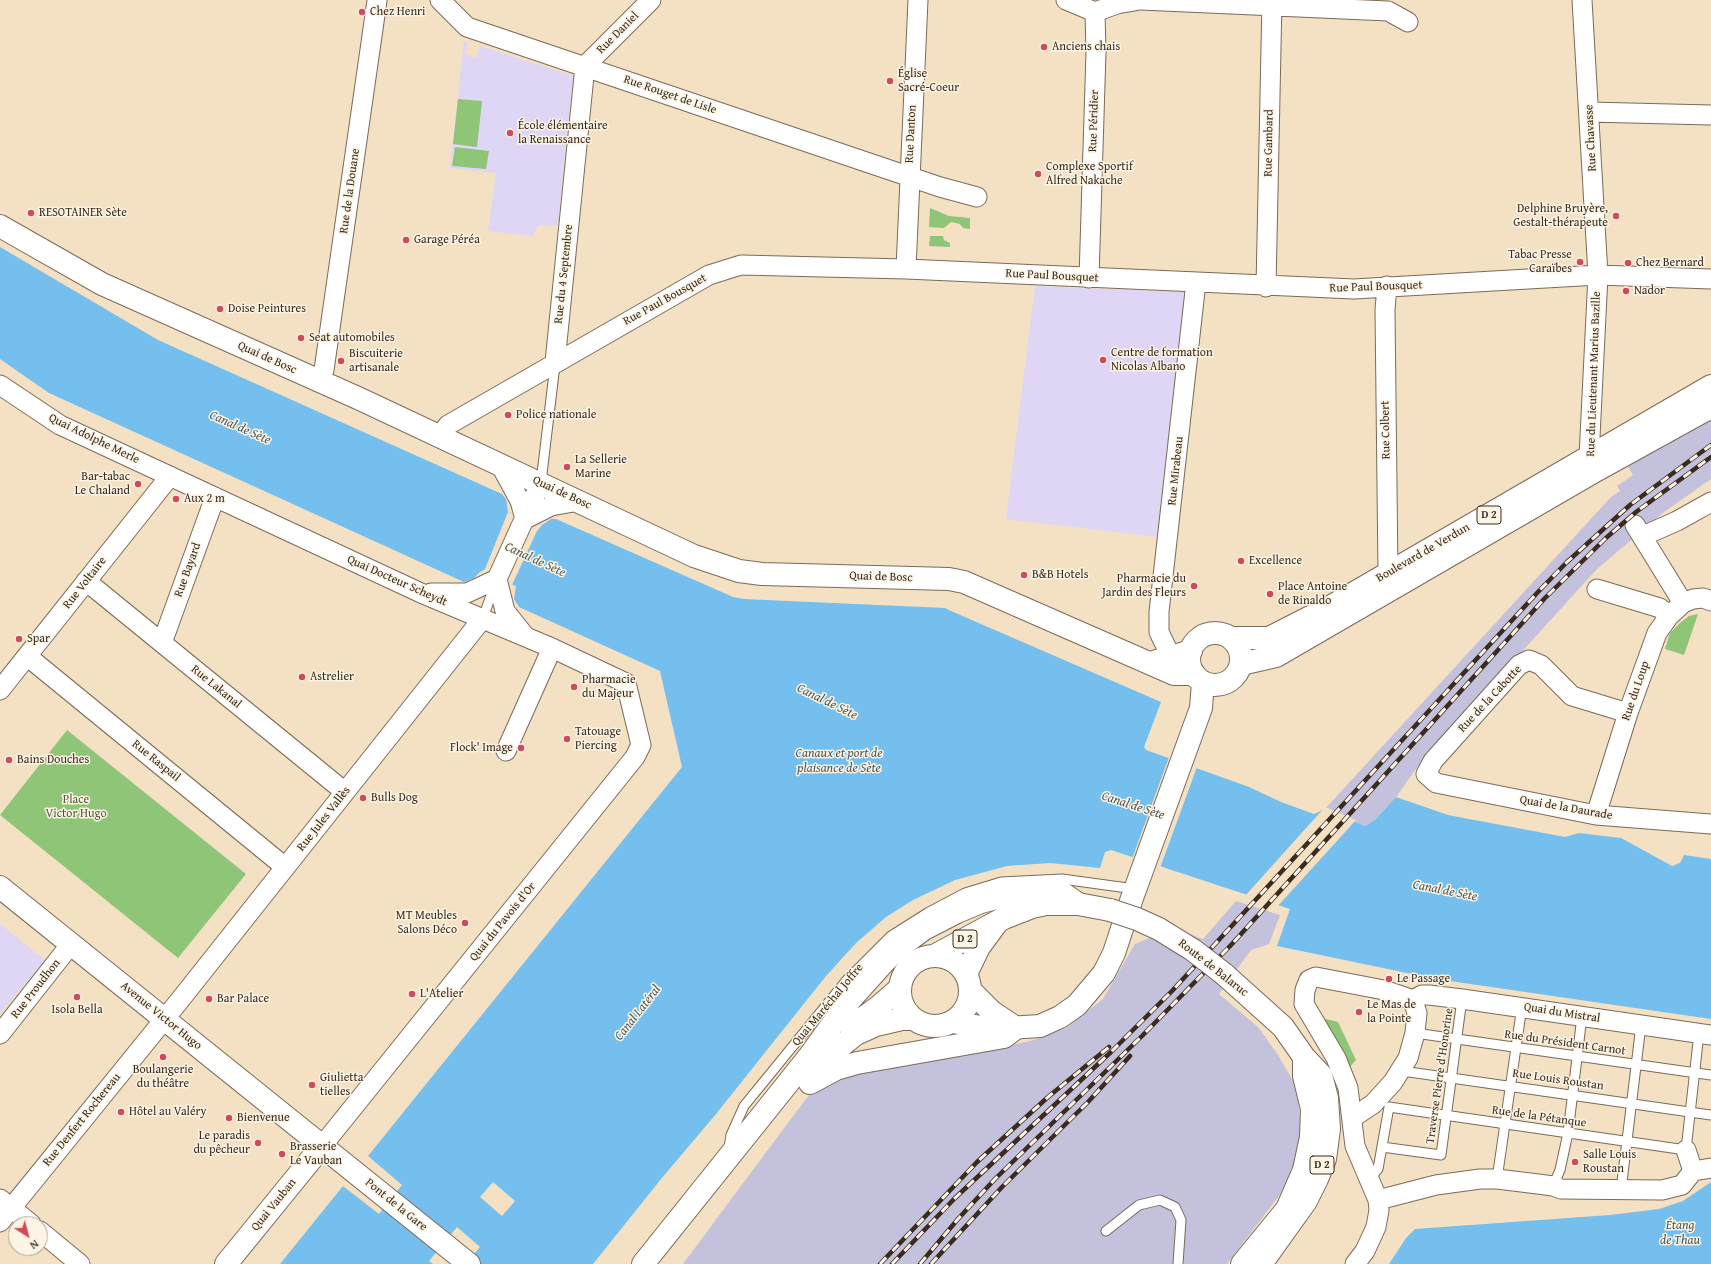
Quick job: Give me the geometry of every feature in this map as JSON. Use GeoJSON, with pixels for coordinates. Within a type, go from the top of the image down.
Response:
{"type":"FeatureCollection","features":[{"type":"Feature","properties":{"kind":"main road","name":"Quai de Bosc"},"geometry":{"type":"LineString","coordinates":[[0,226],[102,284],[320,381],[440,436],[501,466],[541,482],[694,556],[739,571],[786,576],[949,579],[964,582],[1174,674],[1205,680]]}},
{"type":"Feature","properties":{"kind":"main road","name":"Boulevard de Verdun"},"geometry":{"type":"LineString","coordinates":[[1241,664],[1276,656],[1592,464],[1711,386]]}},
{"type":"Feature","properties":{"kind":"main road","name":"Boulevard de Verdun"},"geometry":{"type":"LineString","coordinates":[[1231,638],[1269,638],[1330,607],[1388,573],[1592,464],[1711,406]]}},
{"type":"Feature","properties":{"kind":"main road"},"geometry":{"type":"LineString","coordinates":[[1150,663],[1181,654],[1200,638],[1208,634],[1216,633],[1231,638],[1239,650],[1241,664],[1233,677],[1223,684],[1205,680],[1191,667],[1181,654]]}},
{"type":"Feature","properties":{"kind":"main road"},"geometry":{"type":"LineString","coordinates":[[953,1022],[992,1029],[1040,1026],[1060,1017],[1077,1005],[1090,992],[1104,974],[1114,953],[1135,889],[1201,708],[1205,680]]}},
{"type":"Feature","properties":{"kind":"main road","name":"Avenue Victor Hugo"},"geometry":{"type":"LineString","coordinates":[[0,887],[322,1146]]}},
{"type":"Feature","properties":{"kind":"main road"},"geometry":{"type":"LineString","coordinates":[[808,1058],[850,1000],[886,960],[924,929],[940,920],[981,902],[1012,894],[1034,891],[1061,892],[1078,904]]}},
{"type":"Feature","properties":{"kind":"main road","name":"D 2"},"geometry":{"type":"LineString","coordinates":[[934,956],[950,949],[972,934],[1018,911],[1046,904],[1078,904]]}},
{"type":"Feature","properties":{"kind":"main road","name":"Route de Balaruc"},"geometry":{"type":"LineString","coordinates":[[1078,904],[1110,910],[1137,918],[1194,950],[1224,974],[1283,1027],[1304,1057],[1321,1075],[1327,1098],[1329,1129],[1325,1159],[1306,1201],[1261,1264]]}},
{"type":"Feature","properties":{"kind":"main road","name":"D 2"},"geometry":{"type":"LineString","coordinates":[[968,982],[979,947],[996,923]]}},
{"type":"Feature","properties":{"kind":"main road"},"geometry":{"type":"LineString","coordinates":[[968,982],[966,1009],[953,1022],[943,1026],[932,1027],[922,1024],[913,1019],[902,1005],[899,989],[904,974],[910,965],[920,959],[934,956],[949,958],[957,964],[968,982],[992,1012],[1016,1028]]}},
{"type":"Feature","properties":{"kind":"main road"},"geometry":{"type":"LineString","coordinates":[[808,1058],[878,1008],[899,989]]}},
{"type":"Feature","properties":{"kind":"main road","name":"Quai Maréchal Joffre"},"geometry":{"type":"LineString","coordinates":[[647,1259],[669,1246],[786,1097],[808,1073],[856,1034],[876,1025],[902,1019],[913,1019]]}},
{"type":"Feature","properties":{"kind":"main road"},"geometry":{"type":"LineString","coordinates":[[786,1097],[843,1067],[857,1063],[1004,1037],[1016,1028]]}},
{"type":"Feature","properties":{"kind":"main road","name":"D 2"},"geometry":{"type":"LineString","coordinates":[[1242,1264],[1287,1209],[1304,1170],[1311,1137],[1312,1109],[1304,1076],[1304,1057]]}},
{"type":"Feature","properties":{"kind":"main road","name":"Quai Maréchal Joffre"},"geometry":{"type":"LineString","coordinates":[[647,1259],[808,1058]]}},
{"type":"Feature","properties":{"kind":"main road","name":"Pont de la Gare"},"geometry":{"type":"LineString","coordinates":[[322,1146],[469,1264]]}},
{"type":"Feature","properties":{"kind":"main road","name":"Quai Vauban"},"geometry":{"type":"LineString","coordinates":[[226,1264],[322,1146]]}},
{"type":"Feature","properties":{"kind":"street","name":"Rue de la Douane"},"geometry":{"type":"LineString","coordinates":[[320,381],[324,370],[376,0]]}},
{"type":"Feature","properties":{"kind":"street","name":"Rue Rouget de Lisle"},"geometry":{"type":"LineString","coordinates":[[440,0],[467,27],[909,176],[977,197]]}},
{"type":"Feature","properties":{"kind":"street","name":"Rue Daniel"},"geometry":{"type":"LineString","coordinates":[[585,66],[652,0]]}},
{"type":"Feature","properties":{"kind":"street","name":"Rue Danton"},"geometry":{"type":"LineString","coordinates":[[906,269],[918,0]]}},
{"type":"Feature","properties":{"kind":"street"},"geometry":{"type":"LineString","coordinates":[[1066,0],[1095,12],[1117,4],[1140,0],[1272,3],[1388,11],[1408,22]]}},
{"type":"Feature","properties":{"kind":"street","name":"Rue Chavasse"},"geometry":{"type":"LineString","coordinates":[[1582,0],[1590,112],[1598,276]]}},
{"type":"Feature","properties":{"kind":"street","name":"Rue Gambard"},"geometry":{"type":"LineString","coordinates":[[1266,287],[1272,3]]}},
{"type":"Feature","properties":{"kind":"street","name":"Rue Péridier"},"geometry":{"type":"LineString","coordinates":[[1089,278],[1096,52],[1095,12]]}},
{"type":"Feature","properties":{"kind":"street","name":"Rue du 4 Septembre"},"geometry":{"type":"LineString","coordinates":[[555,362],[585,66]]}},
{"type":"Feature","properties":{"kind":"street"},"geometry":{"type":"LineString","coordinates":[[1590,112],[1711,114]]}},
{"type":"Feature","properties":{"kind":"street","name":"Rue Paul Bousquet"},"geometry":{"type":"LineString","coordinates":[[440,436],[448,425],[555,362],[709,275],[741,265],[906,269],[1354,290],[1387,286],[1598,276],[1711,279]]}},
{"type":"Feature","properties":{"kind":"street","name":"Rue du Lieutenant Marius Bazille"},"geometry":{"type":"LineString","coordinates":[[1592,464],[1598,276]]}},
{"type":"Feature","properties":{"kind":"street","name":"Rue Mirabeau"},"geometry":{"type":"LineString","coordinates":[[1181,654],[1159,632],[1159,612],[1196,282]]}},
{"type":"Feature","properties":{"kind":"street","name":"Rue Colbert"},"geometry":{"type":"LineString","coordinates":[[1387,286],[1385,310],[1388,573]]}},
{"type":"Feature","properties":{"kind":"street","name":"Quai Adolphe Merle"},"geometry":{"type":"LineString","coordinates":[[0,385],[60,425],[170,476]]}},
{"type":"Feature","properties":{"kind":"street"},"geometry":{"type":"LineString","coordinates":[[501,466],[520,500],[525,519]]}},
{"type":"Feature","properties":{"kind":"street","name":"Quai Docteur Scheydt"},"geometry":{"type":"LineString","coordinates":[[170,476],[421,593],[527,637],[626,683]]}},
{"type":"Feature","properties":{"kind":"street","name":"Rue Voltaire"},"geometry":{"type":"LineString","coordinates":[[0,690],[170,476]]}},
{"type":"Feature","properties":{"kind":"street"},"geometry":{"type":"LineString","coordinates":[[527,637],[505,611],[497,579],[541,482]]}},
{"type":"Feature","properties":{"kind":"street","name":"Rue Bayard"},"geometry":{"type":"LineString","coordinates":[[162,643],[215,497]]}},
{"type":"Feature","properties":{"kind":"street"},"geometry":{"type":"LineString","coordinates":[[525,519],[551,506],[580,501]]}},
{"type":"Feature","properties":{"kind":"street"},"geometry":{"type":"LineString","coordinates":[[1683,603],[1639,530],[1677,521],[1711,502]]}},
{"type":"Feature","properties":{"kind":"street"},"geometry":{"type":"LineString","coordinates":[[421,593],[467,593],[497,579]]}},
{"type":"Feature","properties":{"kind":"street","name":"Rue Lakanal"},"geometry":{"type":"LineString","coordinates":[[86,581],[345,792]]}},
{"type":"Feature","properties":{"kind":"street"},"geometry":{"type":"LineString","coordinates":[[1597,589],[1660,608],[1669,616]]}},
{"type":"Feature","properties":{"kind":"street","name":"Rue du Loup"},"geometry":{"type":"LineString","coordinates":[[1596,815],[1628,713],[1657,633],[1669,616],[1683,603],[1693,599],[1703,598],[1711,601]]}},
{"type":"Feature","properties":{"kind":"street","name":"Rue Jules Vallès"},"geometry":{"type":"LineString","coordinates":[[165,1019],[483,618]]}},
{"type":"Feature","properties":{"kind":"street"},"geometry":{"type":"LineString","coordinates":[[506,751],[552,648]]}},
{"type":"Feature","properties":{"kind":"street","name":"Rue Raspail"},"geometry":{"type":"LineString","coordinates":[[27,656],[285,867]]}},
{"type":"Feature","properties":{"kind":"street","name":"Rue de la Cabotte"},"geometry":{"type":"LineString","coordinates":[[1426,774],[1433,761],[1519,665],[1529,660],[1541,666],[1572,696],[1628,713]]}},
{"type":"Feature","properties":{"kind":"street","name":"Quai du Pavois d'Or"},"geometry":{"type":"LineString","coordinates":[[322,1146],[635,757],[641,745],[626,683]]}},
{"type":"Feature","properties":{"kind":"street","name":"Quai de la Daurade"},"geometry":{"type":"LineString","coordinates":[[1426,774],[1436,783],[1596,815],[1711,824]]}},
{"type":"Feature","properties":{"kind":"street","name":"Rue Proudhon"},"geometry":{"type":"LineString","coordinates":[[0,1034],[71,944]]}},
{"type":"Feature","properties":{"kind":"street"},"geometry":{"type":"LineString","coordinates":[[1352,1118],[1381,1105],[1408,1058],[1415,1033],[1417,1013],[1413,1000],[1384,990],[1316,977],[1309,980],[1305,990],[1304,1004],[1336,1058],[1348,1088],[1355,1146],[1378,1200],[1379,1210],[1376,1227],[1365,1251],[1355,1264]]}},
{"type":"Feature","properties":{"kind":"street","name":"Quai du Mistral"},"geometry":{"type":"LineString","coordinates":[[1413,1000],[1422,995],[1428,995],[1522,1006],[1705,1034]]}},
{"type":"Feature","properties":{"kind":"street","name":"Rue Denfert Rochereau"},"geometry":{"type":"LineString","coordinates":[[4,1209],[165,1019]]}},
{"type":"Feature","properties":{"kind":"street"},"geometry":{"type":"LineString","coordinates":[[1378,1200],[1436,1186],[1480,1179],[1497,1179],[1553,1186],[1561,1189],[1662,1190],[1682,1185],[1702,1169],[1686,1150]]}},
{"type":"Feature","properties":{"kind":"street"},"geometry":{"type":"LineString","coordinates":[[4,1209],[17,1216]]}},
{"type":"Feature","properties":{"kind":"street"},"geometry":{"type":"LineString","coordinates":[[48,1238],[80,1264]]}},
{"type":"Feature","properties":{"kind":"lane","name":"Rue du 4 Septembre"},"geometry":{"type":"LineString","coordinates":[[541,482],[555,362]]}},
{"type":"Feature","properties":{"kind":"lane"},"geometry":{"type":"LineString","coordinates":[[483,618],[497,579]]}},
{"type":"Feature","properties":{"kind":"lane","name":"Quai Maréchal Joffre"},"geometry":{"type":"LineString","coordinates":[[728,1156],[732,1135],[744,1106],[846,981],[892,936],[910,924],[965,893],[1001,882],[1062,879],[1135,889]]}},
{"type":"Feature","properties":{"kind":"lane","name":"Traverse Pierre d'Honorine"},"geometry":{"type":"LineString","coordinates":[[1382,1147],[1441,1155],[1462,999]]}},
{"type":"Feature","properties":{"kind":"lane"},"geometry":{"type":"LineString","coordinates":[[1497,1179],[1522,1006]]}},
{"type":"Feature","properties":{"kind":"lane"},"geometry":{"type":"LineString","coordinates":[[1553,1186],[1560,1170],[1568,1133],[1582,1016]]}},
{"type":"Feature","properties":{"kind":"lane"},"geometry":{"type":"LineString","coordinates":[[1620,1190],[1641,1025]]}},
{"type":"Feature","properties":{"kind":"lane","name":"Rue du Président Carnot"},"geometry":{"type":"LineString","coordinates":[[1415,1033],[1711,1075]]}},
{"type":"Feature","properties":{"kind":"lane"},"geometry":{"type":"LineString","coordinates":[[1686,1150],[1695,1073],[1705,1034]]}},
{"type":"Feature","properties":{"kind":"lane","name":"Rue Louis Roustan"},"geometry":{"type":"LineString","coordinates":[[1397,1076],[1451,1078],[1510,1085],[1711,1115]]}},
{"type":"Feature","properties":{"kind":"lane"},"geometry":{"type":"LineString","coordinates":[[1369,1180],[1378,1169],[1382,1147],[1381,1105]]}},
{"type":"Feature","properties":{"kind":"lane","name":"Rue de la Pétanque"},"geometry":{"type":"LineString","coordinates":[[1381,1105],[1686,1150]]}},
{"type":"Feature","properties":{"kind":"lane"},"geometry":{"type":"LineString","coordinates":[[1106,1231],[1139,1205],[1160,1200],[1175,1207],[1181,1220],[1178,1264]]}},
{"type":"Feature","properties":{"kind":"shaded area","name":"École élémentaire la Renaissance"},"geometry":{"type":"Polygon","coordinates":[[[464,41],[468,42],[465,54],[476,58],[480,46],[574,76],[558,226],[539,225],[532,236],[488,231],[496,173],[450,168],[464,41]]]}},
{"type":"Feature","properties":{"kind":"shaded area","name":"Centre de formation Nicolas Albano"},"geometry":{"type":"Polygon","coordinates":[[[1035,286],[1187,292],[1158,537],[1006,519],[1035,286]]]}},
{"type":"Feature","properties":{"kind":"shaded area"},"geometry":{"type":"Polygon","coordinates":[[[1711,419],[1711,479],[1664,512],[1596,570],[1418,766],[1396,797],[1375,820],[1365,826],[1325,809],[1611,497],[1620,491],[1617,486],[1633,475],[1627,465],[1711,419]]]}},
{"type":"Feature","properties":{"kind":"shaded area"},"geometry":{"type":"Polygon","coordinates":[[[1236,901],[1280,915],[1269,944],[1251,950],[1219,994],[1258,1027],[1278,1055],[1296,1086],[1302,1132],[1291,1180],[1227,1264],[683,1264],[805,1100],[819,1085],[855,1072],[987,1050],[1030,1041],[1065,1029],[1103,999],[1135,944],[1154,936],[1184,932],[1203,939],[1236,901]]]}},
{"type":"Feature","properties":{"kind":"shaded area"},"geometry":{"type":"Polygon","coordinates":[[[0,924],[45,960],[0,1014],[0,924]]]}},
{"type":"Feature","properties":{"kind":"green space"},"geometry":{"type":"Polygon","coordinates":[[[458,99],[482,101],[477,147],[453,144],[458,99]]]}},
{"type":"Feature","properties":{"kind":"green space"},"geometry":{"type":"Polygon","coordinates":[[[455,147],[489,151],[486,169],[452,166],[455,147]]]}},
{"type":"Feature","properties":{"kind":"green space"},"geometry":{"type":"Polygon","coordinates":[[[930,208],[949,216],[970,218],[970,229],[963,228],[960,224],[951,222],[944,228],[929,227],[930,208]]]}},
{"type":"Feature","properties":{"kind":"green space"},"geometry":{"type":"Polygon","coordinates":[[[930,236],[943,236],[944,240],[950,243],[950,247],[929,246],[930,236]]]}},
{"type":"Feature","properties":{"kind":"green space"},"geometry":{"type":"Polygon","coordinates":[[[1698,614],[1684,655],[1665,649],[1670,633],[1689,616],[1698,614]]]}},
{"type":"Feature","properties":{"kind":"green space","name":"Place Victor Hugo"},"geometry":{"type":"Polygon","coordinates":[[[67,730],[246,874],[178,958],[0,815],[67,730]]]}},
{"type":"Feature","properties":{"kind":"green space"},"geometry":{"type":"Polygon","coordinates":[[[1318,1017],[1338,1022],[1356,1060],[1348,1069],[1318,1017]]]}},
{"type":"Feature","properties":{"kind":"water","name":"Canaux et port de plaisance de Sète"},"geometry":{"type":"Polygon","coordinates":[[[0,247],[158,340],[502,494],[506,499],[508,512],[525,519],[542,525],[551,519],[556,519],[733,597],[744,599],[945,608],[1161,702],[1144,747],[1146,750],[1249,787],[1281,802],[1314,814],[1325,809],[1365,826],[1375,820],[1396,797],[1448,815],[1565,837],[1579,833],[1621,838],[1672,866],[1680,863],[1684,855],[1711,859],[1711,1019],[1436,979],[1277,946],[1290,909],[1111,850],[1105,852],[1100,868],[1050,863],[1007,866],[955,880],[913,900],[886,917],[856,943],[826,976],[716,1114],[661,1179],[593,1264],[466,1264],[480,1247],[457,1227],[429,1261],[433,1264],[280,1264],[343,1186],[379,1214],[402,1185],[368,1156],[682,767],[660,671],[519,607],[514,599],[516,586],[480,572],[474,578],[464,582],[49,393],[0,359],[0,247]],[[493,1182],[480,1197],[502,1216],[515,1201],[493,1182]]]}},
{"type":"Feature","properties":{"kind":"water","name":"Étang de Thau"},"geometry":{"type":"Polygon","coordinates":[[[1711,1182],[1711,1264],[1389,1264],[1406,1238],[1415,1229],[1610,1215],[1659,1209],[1683,1201],[1711,1182]]]}},
{"type":"Feature","properties":{"kind":"pier"},"geometry":{"type":"Polygon","coordinates":[[[508,512],[542,525],[537,531],[512,585],[480,572],[485,569],[508,512]]]}},
{"type":"Feature","properties":{"kind":"pier"},"geometry":{"type":"Polygon","coordinates":[[[1169,757],[1197,767],[1160,868],[1132,859],[1169,757]]]}},
{"type":"Feature","properties":{"kind":"pier"},"geometry":{"type":"Polygon","coordinates":[[[1325,807],[1356,820],[1277,907],[1245,896],[1325,807]]]}},
{"type":"Feature","properties":{"kind":"railway"},"geometry":{"type":"LineString","coordinates":[[892,1264],[954,1199],[1111,1052],[1172,991],[1567,562],[1630,505],[1711,445]]}},
{"type":"Feature","properties":{"kind":"railway"},"geometry":{"type":"LineString","coordinates":[[920,1264],[958,1219],[995,1179],[1142,1036],[1232,944],[1545,598],[1606,538],[1636,512],[1711,457]]}},
{"type":"Feature","properties":{"kind":"railway"},"geometry":{"type":"LineString","coordinates":[[880,1264],[977,1162],[1048,1097],[1109,1047]]}},
{"type":"Feature","properties":{"kind":"railway"},"geometry":{"type":"LineString","coordinates":[[931,1264],[1002,1187],[1088,1102],[1130,1056]]}},
{"type":"Feature","properties":{"kind":"place","name":"Chez Henri"},"geometry":{"type":"Point","coordinates":[362,12]}},
{"type":"Feature","properties":{"kind":"place","name":"Anciens chais"},"geometry":{"type":"Point","coordinates":[1044,47]}},
{"type":"Feature","properties":{"kind":"place","name":"Église Sacré-Coeur"},"geometry":{"type":"Point","coordinates":[890,81]}},
{"type":"Feature","properties":{"kind":"place","name":"École élémentaire la Renaissance"},"geometry":{"type":"Point","coordinates":[510,133]}},
{"type":"Feature","properties":{"kind":"place","name":"Complexe Sportif Alfred Nakache"},"geometry":{"type":"Point","coordinates":[1038,174]}},
{"type":"Feature","properties":{"kind":"place","name":"RESOTAINER Sète"},"geometry":{"type":"Point","coordinates":[31,213]}},
{"type":"Feature","properties":{"kind":"place","name":"Delphine Bruyère, Gestalt-thérapeute"},"geometry":{"type":"Point","coordinates":[1616,216]}},
{"type":"Feature","properties":{"kind":"place","name":"Garage Péréa"},"geometry":{"type":"Point","coordinates":[406,240]}},
{"type":"Feature","properties":{"kind":"place","name":"Tabac Presse Caraïbes"},"geometry":{"type":"Point","coordinates":[1580,262]}},
{"type":"Feature","properties":{"kind":"place","name":"Chez Bernard"},"geometry":{"type":"Point","coordinates":[1628,263]}},
{"type":"Feature","properties":{"kind":"place","name":"Nador"},"geometry":{"type":"Point","coordinates":[1626,291]}},
{"type":"Feature","properties":{"kind":"place","name":"Doise Peintures"},"geometry":{"type":"Point","coordinates":[220,309]}},
{"type":"Feature","properties":{"kind":"place","name":"Seat automobiles"},"geometry":{"type":"Point","coordinates":[301,338]}},
{"type":"Feature","properties":{"kind":"place","name":"Centre de formation Nicolas Albano"},"geometry":{"type":"Point","coordinates":[1103,360]}},
{"type":"Feature","properties":{"kind":"place","name":"Biscuiterie artisanale"},"geometry":{"type":"Point","coordinates":[341,361]}},
{"type":"Feature","properties":{"kind":"place","name":"Police nationale"},"geometry":{"type":"Point","coordinates":[508,415]}},
{"type":"Feature","properties":{"kind":"place","name":"La Sellerie Marine"},"geometry":{"type":"Point","coordinates":[567,467]}},
{"type":"Feature","properties":{"kind":"place","name":"Bar-tabac Le Chaland"},"geometry":{"type":"Point","coordinates":[138,484]}},
{"type":"Feature","properties":{"kind":"place","name":"Aux 2 m"},"geometry":{"type":"Point","coordinates":[176,499]}},
{"type":"Feature","properties":{"kind":"place","name":"Excellence"},"geometry":{"type":"Point","coordinates":[1241,561]}},
{"type":"Feature","properties":{"kind":"place","name":"B&B Hotels"},"geometry":{"type":"Point","coordinates":[1024,575]}},
{"type":"Feature","properties":{"kind":"place","name":"Pharmacie du Jardin des Fleurs"},"geometry":{"type":"Point","coordinates":[1194,586]}},
{"type":"Feature","properties":{"kind":"place","name":"Place Antoine de Rinaldo"},"geometry":{"type":"Point","coordinates":[1270,594]}},
{"type":"Feature","properties":{"kind":"place","name":"Spar"},"geometry":{"type":"Point","coordinates":[19,639]}},
{"type":"Feature","properties":{"kind":"place","name":"Astrelier"},"geometry":{"type":"Point","coordinates":[302,677]}},
{"type":"Feature","properties":{"kind":"place","name":"Pharmacie du Majeur"},"geometry":{"type":"Point","coordinates":[574,687]}},
{"type":"Feature","properties":{"kind":"place","name":"Tatouage Piercing"},"geometry":{"type":"Point","coordinates":[567,739]}},
{"type":"Feature","properties":{"kind":"place","name":"Flock' Image"},"geometry":{"type":"Point","coordinates":[521,748]}},
{"type":"Feature","properties":{"kind":"place","name":"Bains Douches"},"geometry":{"type":"Point","coordinates":[9,760]}},
{"type":"Feature","properties":{"kind":"place","name":"Bulls Dog"},"geometry":{"type":"Point","coordinates":[363,798]}},
{"type":"Feature","properties":{"kind":"place","name":"MT Meubles Salons Déco"},"geometry":{"type":"Point","coordinates":[465,923]}},
{"type":"Feature","properties":{"kind":"place","name":"Le Passage"},"geometry":{"type":"Point","coordinates":[1389,979]}},
{"type":"Feature","properties":{"kind":"place","name":"L'Atelier"},"geometry":{"type":"Point","coordinates":[412,994]}},
{"type":"Feature","properties":{"kind":"place","name":"Isola Bella"},"geometry":{"type":"Point","coordinates":[77,997]}},
{"type":"Feature","properties":{"kind":"place","name":"Bar Palace"},"geometry":{"type":"Point","coordinates":[209,999]}},
{"type":"Feature","properties":{"kind":"place","name":"Le Mas de la Pointe"},"geometry":{"type":"Point","coordinates":[1359,1012]}},
{"type":"Feature","properties":{"kind":"place","name":"Boulangerie du théâtre"},"geometry":{"type":"Point","coordinates":[163,1057]}},
{"type":"Feature","properties":{"kind":"place","name":"Giulietta tielles"},"geometry":{"type":"Point","coordinates":[312,1085]}},
{"type":"Feature","properties":{"kind":"place","name":"Hôtel au Valéry"},"geometry":{"type":"Point","coordinates":[121,1112]}},
{"type":"Feature","properties":{"kind":"place","name":"Bienvenue"},"geometry":{"type":"Point","coordinates":[229,1118]}},
{"type":"Feature","properties":{"kind":"place","name":"Le paradis du pêcheur"},"geometry":{"type":"Point","coordinates":[258,1143]}},
{"type":"Feature","properties":{"kind":"place","name":"Brasserie Le Vauban"},"geometry":{"type":"Point","coordinates":[282,1154]}},
{"type":"Feature","properties":{"kind":"place","name":"Salle Louis Roustan"},"geometry":{"type":"Point","coordinates":[1575,1162]}},
{"type":"Feature","properties":{"kind":"water label","name":"Canal de Sète"},"geometry":{"type":"Point","coordinates":[240,428]}},
{"type":"Feature","properties":{"kind":"water label","name":"Canal de Sète"},"geometry":{"type":"Point","coordinates":[535,560]}},
{"type":"Feature","properties":{"kind":"water label","name":"Canal de Sète"},"geometry":{"type":"Point","coordinates":[827,702]}},
{"type":"Feature","properties":{"kind":"water label","name":"Canal de Sète"},"geometry":{"type":"Point","coordinates":[1133,806]}},
{"type":"Feature","properties":{"kind":"water label","name":"Canal de Sète"},"geometry":{"type":"Point","coordinates":[1445,891]}},
{"type":"Feature","properties":{"kind":"water label","name":"Canal Latéral"},"geometry":{"type":"Point","coordinates":[638,1013]}}]}
